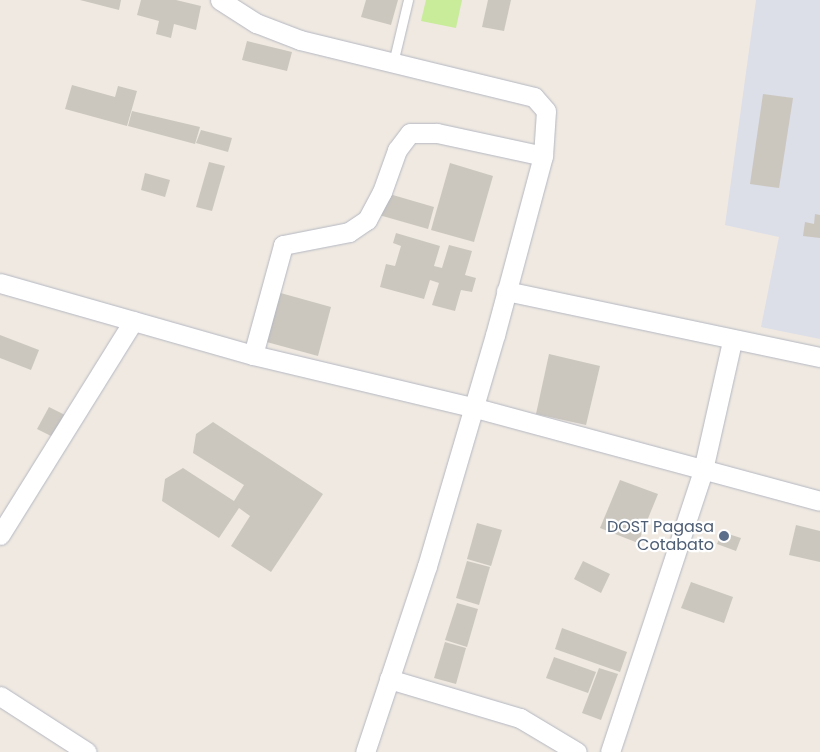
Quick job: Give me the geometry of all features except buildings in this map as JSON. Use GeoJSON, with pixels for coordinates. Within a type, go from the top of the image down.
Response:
{"type":"FeatureCollection","features":[{"type":"Feature","properties":{"kind":"street"},"geometry":{"type":"LineString","coordinates":[[220,0],[256,22],[300,40],[534,97],[546,112],[543,156],[506,291],[427,566],[365,752]]}},
{"type":"Feature","properties":{"kind":"street"},"geometry":{"type":"LineString","coordinates":[[253,356],[283,245],[349,232],[366,220],[382,192],[396,150],[410,133],[437,133],[543,156]]}},
{"type":"Feature","properties":{"kind":"street"},"geometry":{"type":"LineString","coordinates":[[0,283],[253,356],[472,407],[820,501]]}},
{"type":"Feature","properties":{"kind":"street"},"geometry":{"type":"LineString","coordinates":[[506,291],[732,341],[820,358]]}},
{"type":"Feature","properties":{"kind":"street"},"geometry":{"type":"LineString","coordinates":[[0,536],[133,321]]}},
{"type":"Feature","properties":{"kind":"street"},"geometry":{"type":"LineString","coordinates":[[610,752],[703,470],[732,341]]}},
{"type":"Feature","properties":{"kind":"street"},"geometry":{"type":"LineString","coordinates":[[389,679],[520,718],[577,752]]}},
{"type":"Feature","properties":{"kind":"street"},"geometry":{"type":"LineString","coordinates":[[0,696],[67,746],[87,752]]}},
{"type":"Feature","properties":{"kind":"lane"},"geometry":{"type":"LineString","coordinates":[[393,63],[408,0]]}},
{"type":"Feature","properties":{"kind":"shaded area"},"geometry":{"type":"Polygon","coordinates":[[[756,0],[820,0],[820,339],[761,327],[779,237],[725,225],[756,0]]]}},
{"type":"Feature","properties":{"kind":"green space"},"geometry":{"type":"Polygon","coordinates":[[[426,0],[462,0],[456,28],[421,21],[426,0]]]}},
{"type":"Feature","properties":{"kind":"place","name":"DOST Pagasa Cotabato"},"geometry":{"type":"Point","coordinates":[724,536]}}]}
